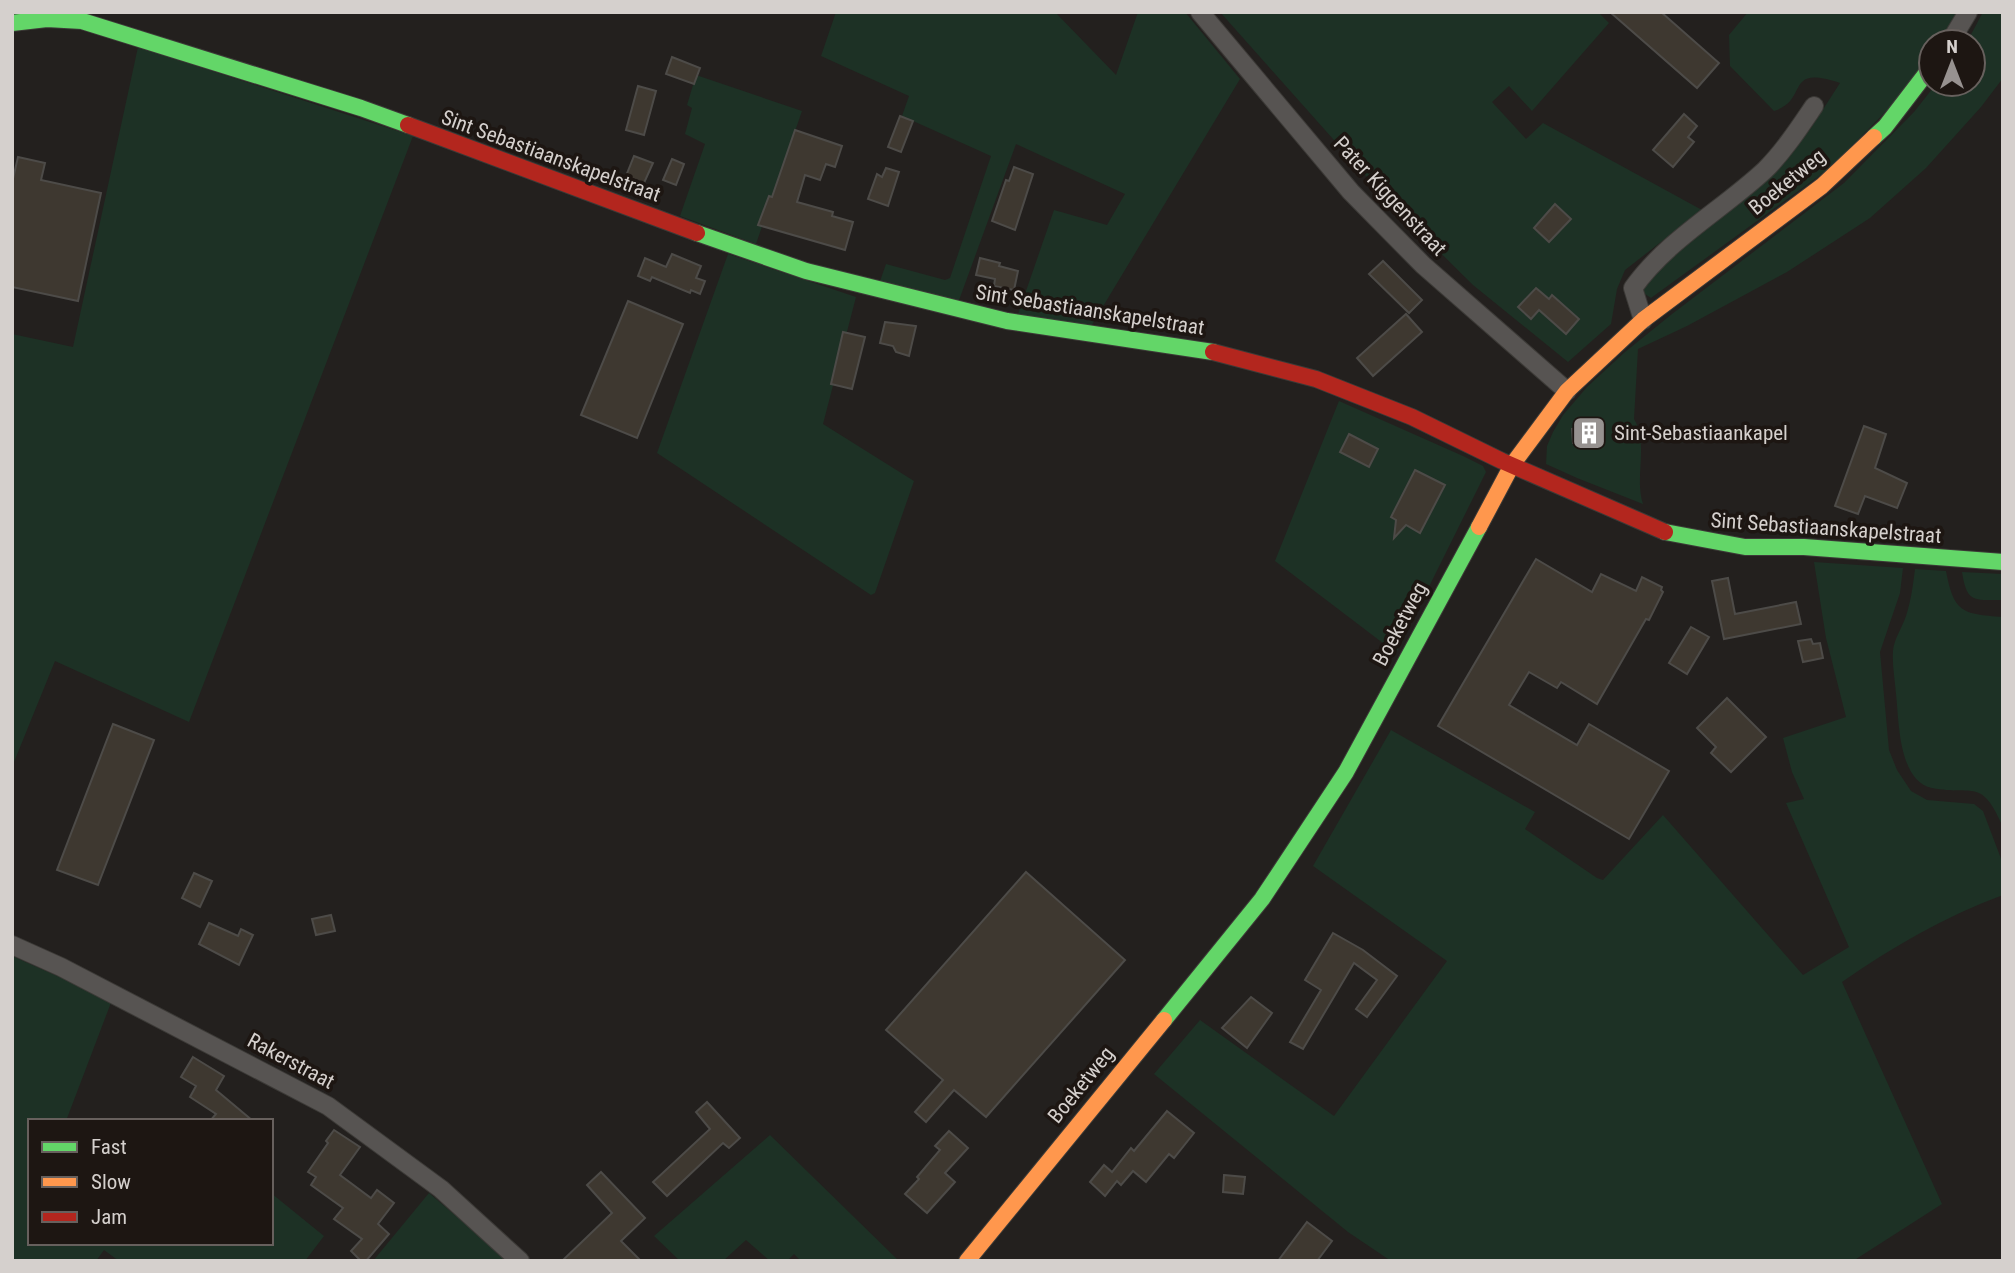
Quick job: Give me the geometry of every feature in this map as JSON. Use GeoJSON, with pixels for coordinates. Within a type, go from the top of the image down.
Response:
{"type":"FeatureCollection","features":[{"type":"Feature","properties":{"kind":"street","name":"Pater Kiggenstraat"},"geometry":{"type":"LineString","coordinates":[[1200,12],[1351,192],[1423,265],[1567,391]]}},
{"type":"Feature","properties":{"kind":"street"},"geometry":{"type":"LineString","coordinates":[[1958,28],[1968,12]]}},
{"type":"Feature","properties":{"kind":"street","name":"Sint Sebastiaanskapelstraat"},"geometry":{"type":"LineString","coordinates":[[12,23],[47,19],[82,21],[361,108],[806,271],[1007,321],[1199,349],[1316,379],[1412,417],[1512,465],[1672,535],[1745,547],[1804,547],[2003,562]]}},
{"type":"Feature","properties":{"kind":"street","name":"Boeketweg"},"geometry":{"type":"LineString","coordinates":[[967,1261],[1262,899],[1346,772],[1512,465],[1567,391],[1643,320],[1822,186],[1885,127],[1917,85]]}},
{"type":"Feature","properties":{"kind":"street"},"geometry":{"type":"LineString","coordinates":[[1643,320],[1633,288],[1648,267],[1765,169],[1786,146],[1814,106]]}},
{"type":"Feature","properties":{"kind":"street","name":"Rakerstraat"},"geometry":{"type":"LineString","coordinates":[[12,945],[61,967],[328,1106],[441,1189],[520,1261]]}},
{"type":"Feature","properties":{"kind":"green space"},"geometry":{"type":"Polygon","coordinates":[[[836,12],[1055,12],[1116,75],[1138,12],[1185,12],[1240,79],[1090,328],[1017,317],[1054,210],[1107,225],[1125,194],[1016,144],[958,303],[879,284],[886,264],[945,280],[950,278],[991,156],[902,116],[909,96],[821,56],[836,12]]]}},
{"type":"Feature","properties":{"kind":"green space"},"geometry":{"type":"Polygon","coordinates":[[[1220,12],[1598,12],[1609,23],[1532,111],[1509,86],[1492,102],[1526,139],[1543,123],[1702,210],[1625,270],[1617,289],[1611,324],[1568,362],[1473,285],[1390,203],[1220,12]]]}},
{"type":"Feature","properties":{"kind":"green space"},"geometry":{"type":"Polygon","coordinates":[[[1748,12],[1960,12],[1950,28],[1917,28],[1917,74],[1899,98],[1830,168],[1651,298],[1642,292],[1643,277],[1789,153],[1811,128],[1840,83],[1811,78],[1799,86],[1785,106],[1774,111],[1730,66],[1729,35],[1748,12]]]}},
{"type":"Feature","properties":{"kind":"green space"},"geometry":{"type":"Polygon","coordinates":[[[1983,12],[2003,12],[2003,78],[1981,107],[1926,168],[1870,218],[1787,272],[1638,349],[1634,419],[1640,439],[1643,504],[1546,464],[1547,446],[1553,432],[1563,415],[1587,387],[1672,314],[1844,183],[1925,98],[1987,98],[1987,28],[1974,28],[1983,12]]]}},
{"type":"Feature","properties":{"kind":"green space"},"geometry":{"type":"Polygon","coordinates":[[[138,47],[413,136],[189,722],[55,661],[12,767],[12,334],[73,347],[138,47]]]}},
{"type":"Feature","properties":{"kind":"green space"},"geometry":{"type":"Polygon","coordinates":[[[696,75],[802,111],[756,244],[680,216],[705,144],[685,134],[692,108],[687,105],[696,75]]]}},
{"type":"Feature","properties":{"kind":"green space"},"geometry":{"type":"Polygon","coordinates":[[[728,254],[856,297],[823,424],[914,481],[875,593],[871,595],[657,453],[728,254]]]}},
{"type":"Feature","properties":{"kind":"green space"},"geometry":{"type":"Polygon","coordinates":[[[1339,401],[1463,456],[1483,466],[1486,472],[1396,653],[1275,561],[1339,401]]]}},
{"type":"Feature","properties":{"kind":"green space"},"geometry":{"type":"Polygon","coordinates":[[[1814,562],[1903,568],[1900,593],[1880,652],[1889,750],[1897,770],[1911,791],[1927,800],[1974,804],[1983,811],[2003,864],[2003,895],[1920,933],[1842,982],[1942,1204],[1853,1261],[1391,1261],[1348,1232],[1154,1074],[1200,1020],[1334,1116],[1447,961],[1313,866],[1391,730],[1535,812],[1525,829],[1597,878],[1603,880],[1663,815],[1803,975],[1849,947],[1786,803],[1804,799],[1792,772],[1783,738],[1846,717],[1826,638],[1814,562]]]}},
{"type":"Feature","properties":{"kind":"green space"},"geometry":{"type":"Polygon","coordinates":[[[1915,569],[1946,571],[1952,595],[1962,608],[1978,614],[2003,617],[2003,827],[1989,801],[1982,795],[1932,788],[1921,783],[1912,774],[1906,762],[1900,733],[1893,651],[1908,610],[1915,569]]]}},
{"type":"Feature","properties":{"kind":"green space"},"geometry":{"type":"Polygon","coordinates":[[[1962,572],[2003,574],[2003,600],[1973,598],[1966,589],[1962,572]]]}},
{"type":"Feature","properties":{"kind":"green space"},"geometry":{"type":"Polygon","coordinates":[[[12,956],[112,1000],[67,1119],[28,1119],[28,1245],[273,1245],[273,1195],[324,1236],[305,1261],[119,1261],[104,1250],[96,1261],[12,1261],[12,956]]]}},
{"type":"Feature","properties":{"kind":"green space"},"geometry":{"type":"Polygon","coordinates":[[[770,1135],[899,1261],[801,1261],[794,1254],[787,1261],[770,1261],[746,1240],[723,1261],[680,1261],[654,1236],[770,1135]]]}},
{"type":"Feature","properties":{"kind":"green space"},"geometry":{"type":"Polygon","coordinates":[[[429,1193],[509,1261],[373,1261],[429,1193]]]}},
{"type":"Feature","properties":{"kind":"building"},"geometry":{"type":"Polygon","coordinates":[[[1610,12],[1661,12],[1719,63],[1697,88],[1610,12]]]}},
{"type":"Feature","properties":{"kind":"building"},"geometry":{"type":"Polygon","coordinates":[[[672,57],[700,68],[694,84],[666,74],[672,57]]]}},
{"type":"Feature","properties":{"kind":"building"},"geometry":{"type":"Polygon","coordinates":[[[638,86],[656,91],[644,135],[626,130],[638,86]]]}},
{"type":"Feature","properties":{"kind":"building"},"geometry":{"type":"Polygon","coordinates":[[[1684,114],[1697,126],[1688,137],[1694,142],[1673,167],[1653,150],[1684,114]]]}},
{"type":"Feature","properties":{"kind":"building"},"geometry":{"type":"Polygon","coordinates":[[[900,116],[913,121],[901,152],[888,147],[900,116]]]}},
{"type":"Feature","properties":{"kind":"building"},"geometry":{"type":"Polygon","coordinates":[[[795,130],[842,146],[835,167],[826,164],[820,180],[805,175],[797,202],[833,212],[832,216],[853,222],[845,250],[758,225],[769,196],[772,197],[795,130]]]}},
{"type":"Feature","properties":{"kind":"building"},"geometry":{"type":"Polygon","coordinates":[[[634,156],[653,163],[644,183],[626,176],[634,156]]]}},
{"type":"Feature","properties":{"kind":"building"},"geometry":{"type":"Polygon","coordinates":[[[18,157],[45,163],[41,180],[101,193],[78,301],[12,287],[12,183],[18,157]]]}},
{"type":"Feature","properties":{"kind":"building"},"geometry":{"type":"Polygon","coordinates":[[[672,159],[684,164],[676,185],[663,180],[672,159]]]}},
{"type":"Feature","properties":{"kind":"building"},"geometry":{"type":"Polygon","coordinates":[[[1014,167],[1033,174],[1015,230],[992,221],[1006,180],[1009,181],[1014,167]]]}},
{"type":"Feature","properties":{"kind":"building"},"geometry":{"type":"Polygon","coordinates":[[[886,168],[899,172],[888,206],[868,199],[877,174],[882,177],[886,168]]]}},
{"type":"Feature","properties":{"kind":"building"},"geometry":{"type":"Polygon","coordinates":[[[1555,204],[1571,219],[1549,242],[1534,228],[1555,204]]]}},
{"type":"Feature","properties":{"kind":"building"},"geometry":{"type":"Polygon","coordinates":[[[672,254],[701,266],[696,278],[705,281],[700,294],[691,290],[690,293],[652,277],[650,281],[638,276],[645,258],[666,267],[672,254]]]}},
{"type":"Feature","properties":{"kind":"building"},"geometry":{"type":"Polygon","coordinates":[[[980,258],[1018,271],[1014,290],[994,286],[995,279],[976,275],[980,258]]]}},
{"type":"Feature","properties":{"kind":"building"},"geometry":{"type":"Polygon","coordinates":[[[1383,261],[1422,300],[1409,313],[1369,274],[1383,261]]]}},
{"type":"Feature","properties":{"kind":"building"},"geometry":{"type":"Polygon","coordinates":[[[1536,288],[1549,299],[1552,295],[1579,319],[1566,334],[1539,310],[1531,319],[1518,307],[1536,288]]]}},
{"type":"Feature","properties":{"kind":"building"},"geometry":{"type":"Polygon","coordinates":[[[628,301],[683,324],[637,438],[581,415],[628,301]]]}},
{"type":"Feature","properties":{"kind":"building"},"geometry":{"type":"Polygon","coordinates":[[[1406,314],[1422,332],[1373,376],[1357,358],[1406,314]]]}},
{"type":"Feature","properties":{"kind":"building"},"geometry":{"type":"Polygon","coordinates":[[[885,322],[916,326],[909,356],[896,352],[893,346],[880,343],[885,322]]]}},
{"type":"Feature","properties":{"kind":"building"},"geometry":{"type":"Polygon","coordinates":[[[843,332],[865,337],[852,389],[831,384],[843,332]]]}},
{"type":"Feature","properties":{"kind":"building","name":"Sint-Sebastiaankapel"},"geometry":{"type":"Polygon","coordinates":[[[1601,426],[1601,441],[1573,443],[1572,429],[1601,426]]]}},
{"type":"Feature","properties":{"kind":"building"},"geometry":{"type":"Polygon","coordinates":[[[1864,426],[1886,434],[1875,468],[1907,483],[1897,508],[1865,496],[1858,514],[1835,506],[1864,426]]]}},
{"type":"Feature","properties":{"kind":"building"},"geometry":{"type":"Polygon","coordinates":[[[1349,434],[1378,449],[1369,467],[1340,452],[1349,434]]]}},
{"type":"Feature","properties":{"kind":"building"},"geometry":{"type":"Polygon","coordinates":[[[1415,470],[1445,485],[1420,533],[1406,525],[1394,538],[1396,520],[1391,517],[1415,470]]]}},
{"type":"Feature","properties":{"kind":"building"},"geometry":{"type":"Polygon","coordinates":[[[1536,559],[1592,592],[1601,574],[1636,591],[1642,577],[1662,587],[1663,592],[1649,620],[1646,619],[1597,704],[1561,682],[1557,688],[1529,672],[1509,705],[1577,745],[1589,724],[1669,771],[1629,839],[1438,726],[1536,559]]]}},
{"type":"Feature","properties":{"kind":"building"},"geometry":{"type":"Polygon","coordinates":[[[1728,578],[1735,614],[1796,602],[1801,624],[1724,639],[1712,581],[1728,578]]]}},
{"type":"Feature","properties":{"kind":"building"},"geometry":{"type":"Polygon","coordinates":[[[1691,627],[1709,637],[1687,674],[1669,663],[1691,627]]]}},
{"type":"Feature","properties":{"kind":"building"},"geometry":{"type":"Polygon","coordinates":[[[1811,639],[1813,644],[1820,643],[1823,658],[1803,662],[1798,641],[1811,639]]]}},
{"type":"Feature","properties":{"kind":"building"},"geometry":{"type":"Polygon","coordinates":[[[1727,698],[1766,737],[1731,772],[1711,753],[1716,747],[1697,728],[1727,698]]]}},
{"type":"Feature","properties":{"kind":"building"},"geometry":{"type":"Polygon","coordinates":[[[113,724],[154,740],[98,885],[57,870],[113,724]]]}},
{"type":"Feature","properties":{"kind":"building"},"geometry":{"type":"Polygon","coordinates":[[[1026,872],[1125,960],[986,1117],[954,1090],[926,1122],[915,1112],[943,1080],[886,1030],[1026,872]]]}},
{"type":"Feature","properties":{"kind":"building"},"geometry":{"type":"Polygon","coordinates":[[[194,873],[212,881],[200,907],[182,898],[194,873]]]}},
{"type":"Feature","properties":{"kind":"building"},"geometry":{"type":"Polygon","coordinates":[[[331,915],[335,931],[316,935],[312,919],[331,915]]]}},
{"type":"Feature","properties":{"kind":"building"},"geometry":{"type":"Polygon","coordinates":[[[209,923],[238,936],[241,929],[253,935],[239,965],[199,944],[209,923]]]}},
{"type":"Feature","properties":{"kind":"building"},"geometry":{"type":"Polygon","coordinates":[[[1333,933],[1363,950],[1397,976],[1367,1017],[1356,1009],[1377,980],[1354,963],[1303,1049],[1290,1042],[1321,990],[1305,980],[1333,933]]]}},
{"type":"Feature","properties":{"kind":"building"},"geometry":{"type":"Polygon","coordinates":[[[1251,997],[1272,1013],[1247,1048],[1222,1028],[1251,997]]]}},
{"type":"Feature","properties":{"kind":"building"},"geometry":{"type":"Polygon","coordinates":[[[193,1057],[224,1076],[216,1090],[251,1119],[212,1119],[216,1114],[190,1097],[196,1086],[181,1077],[193,1057]]]}},
{"type":"Feature","properties":{"kind":"building"},"geometry":{"type":"Polygon","coordinates":[[[707,1102],[740,1138],[729,1148],[723,1143],[667,1196],[653,1182],[710,1129],[696,1112],[707,1102]]]}},
{"type":"Feature","properties":{"kind":"building"},"geometry":{"type":"Polygon","coordinates":[[[1167,1111],[1194,1133],[1174,1158],[1169,1154],[1146,1182],[1133,1171],[1121,1185],[1117,1181],[1105,1196],[1090,1182],[1104,1165],[1112,1172],[1131,1148],[1134,1151],[1167,1111]]]}},
{"type":"Feature","properties":{"kind":"building"},"geometry":{"type":"Polygon","coordinates":[[[334,1130],[360,1147],[340,1175],[371,1198],[377,1190],[394,1203],[378,1224],[389,1234],[366,1261],[361,1261],[351,1251],[362,1239],[334,1219],[343,1208],[311,1185],[316,1177],[308,1172],[334,1130]]]}},
{"type":"Feature","properties":{"kind":"building"},"geometry":{"type":"Polygon","coordinates":[[[949,1131],[968,1148],[945,1173],[955,1182],[927,1213],[905,1194],[940,1150],[935,1146],[949,1131]]]}},
{"type":"Feature","properties":{"kind":"building"},"geometry":{"type":"Polygon","coordinates":[[[601,1172],[645,1218],[621,1241],[641,1261],[562,1261],[612,1213],[587,1185],[601,1172]]]}},
{"type":"Feature","properties":{"kind":"building"},"geometry":{"type":"Polygon","coordinates":[[[1224,1175],[1245,1177],[1243,1194],[1223,1192],[1224,1175]]]}},
{"type":"Feature","properties":{"kind":"building"},"geometry":{"type":"Polygon","coordinates":[[[1307,1222],[1332,1241],[1317,1261],[1278,1261],[1307,1222]]]}},
{"type":"Feature","properties":{"kind":"traffic: fast"},"geometry":{"type":"LineString","coordinates":[[12,23],[47,19],[82,21],[408,125]]}},
{"type":"Feature","properties":{"kind":"traffic: fast"},"geometry":{"type":"LineString","coordinates":[[1874,137],[1917,85]]}},
{"type":"Feature","properties":{"kind":"traffic: fast"},"geometry":{"type":"LineString","coordinates":[[697,233],[806,271],[1007,321],[1213,352]]}},
{"type":"Feature","properties":{"kind":"traffic: fast"},"geometry":{"type":"LineString","coordinates":[[1164,1020],[1262,899],[1346,772],[1479,527]]}},
{"type":"Feature","properties":{"kind":"traffic: fast"},"geometry":{"type":"LineString","coordinates":[[1665,532],[1745,547],[1804,547],[2003,562]]}},
{"type":"Feature","properties":{"kind":"traffic: slow"},"geometry":{"type":"LineString","coordinates":[[1479,527],[1512,465],[1567,391],[1643,320],[1822,186],[1874,137]]}},
{"type":"Feature","properties":{"kind":"traffic: slow"},"geometry":{"type":"LineString","coordinates":[[967,1261],[1164,1020]]}},
{"type":"Feature","properties":{"kind":"traffic: jam"},"geometry":{"type":"LineString","coordinates":[[408,125],[697,233]]}},
{"type":"Feature","properties":{"kind":"traffic: jam"},"geometry":{"type":"LineString","coordinates":[[1213,352],[1316,379],[1412,417],[1502,461],[1665,532]]}},
{"type":"Feature","properties":{"kind":"place","name":"Sint-Sebastiaankapel"},"geometry":{"type":"Point","coordinates":[1589,433]}}]}
